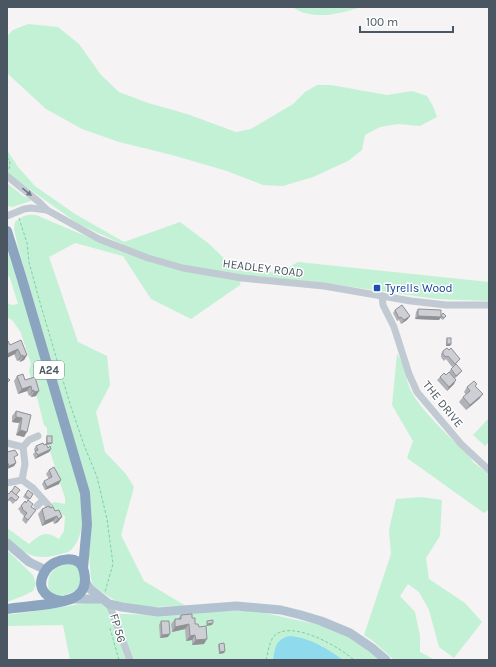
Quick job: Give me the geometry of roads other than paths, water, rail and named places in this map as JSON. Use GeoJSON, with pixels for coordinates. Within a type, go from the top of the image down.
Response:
{"type":"FeatureCollection","features":[{"type":"Feature","properties":{"kind":"highway","name":"A24"},"geometry":{"type":"LineString","coordinates":[[7,232],[27,294],[85,493],[87,511],[83,568]]}},
{"type":"Feature","properties":{"kind":"highway"},"geometry":{"type":"LineString","coordinates":[[66,600],[48,598],[43,591],[43,577],[46,570],[54,564],[67,559],[74,554],[86,537]]}},
{"type":"Feature","properties":{"kind":"highway"},"geometry":{"type":"LineString","coordinates":[[11,608],[30,607],[66,600],[78,595],[83,589],[85,581],[83,568],[80,562],[75,559],[67,559]]}},
{"type":"Feature","properties":{"kind":"highway"},"geometry":{"type":"LineString","coordinates":[[11,608],[38,597],[43,591]]}},
{"type":"Feature","properties":{"kind":"main road"},"geometry":{"type":"LineString","coordinates":[[7,543],[29,562],[46,570]]}},
{"type":"Feature","properties":{"kind":"main road"},"geometry":{"type":"LineString","coordinates":[[85,581],[90,589],[106,601],[122,607],[158,612],[236,606],[280,610],[321,621],[350,633],[372,648],[386,660]]}},
{"type":"Feature","properties":{"kind":"main road"},"geometry":{"type":"LineString","coordinates":[[66,600],[106,601]]}},
{"type":"Feature","properties":{"kind":"street","name":"HEADLEY ROAD"},"geometry":{"type":"LineString","coordinates":[[8,176],[47,210],[99,239],[148,258],[183,268],[242,278],[324,286],[410,301],[446,305],[489,305]]}},
{"type":"Feature","properties":{"kind":"street","name":"HEADLEY ROAD"},"geometry":{"type":"LineString","coordinates":[[7,216],[18,211],[32,208],[47,210]]}},
{"type":"Feature","properties":{"kind":"street","name":"THE DRIVE"},"geometry":{"type":"LineString","coordinates":[[382,296],[383,305],[394,327],[411,379],[417,392],[460,444],[489,470]]}},
{"type":"Feature","properties":{"kind":"street"},"geometry":{"type":"LineString","coordinates":[[22,480],[25,464],[23,447],[29,440],[38,436]]}},
{"type":"Feature","properties":{"kind":"street"},"geometry":{"type":"LineString","coordinates":[[7,443],[23,447]]}},
{"type":"Feature","properties":{"kind":"street"},"geometry":{"type":"LineString","coordinates":[[7,483],[22,480],[33,488],[50,507]]}},
{"type":"Feature","properties":{"kind":"street"},"geometry":{"type":"LineString","coordinates":[[36,506],[43,500]]}},
{"type":"Feature","properties":{"kind":"street"},"geometry":{"type":"LineString","coordinates":[[106,601],[130,660]]}},
{"type":"Feature","properties":{"kind":"water"},"geometry":{"type":"Polygon","coordinates":[[[290,636],[311,641],[343,660],[273,660],[279,641],[290,636]]]}},
{"type":"Feature","properties":{"kind":"place","name":"Tyrells Wood"},"geometry":{"type":"Point","coordinates":[377,288]}}]}
